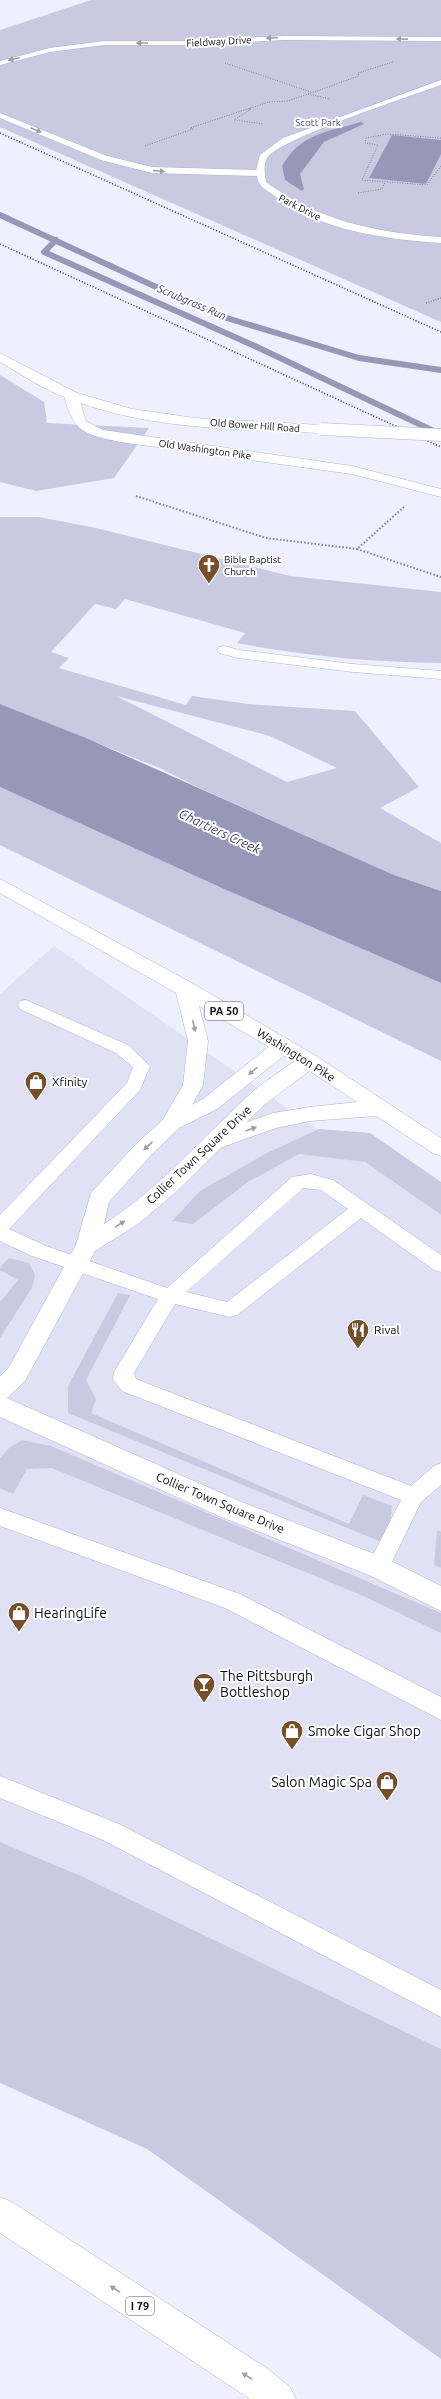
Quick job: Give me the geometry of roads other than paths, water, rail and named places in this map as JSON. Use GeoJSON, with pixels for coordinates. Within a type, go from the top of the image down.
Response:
{"type":"FeatureCollection","features":[{"type":"Feature","properties":{"kind":"main road"},"geometry":{"type":"LineString","coordinates":[[0,357],[71,396]]}},
{"type":"Feature","properties":{"kind":"main road","name":"Old Bower Hill Road"},"geometry":{"type":"LineString","coordinates":[[71,396],[119,409],[178,420],[441,436]]}},
{"type":"Feature","properties":{"kind":"main road","name":"Old Washington Pike"},"geometry":{"type":"LineString","coordinates":[[71,396],[76,418],[82,426],[100,433],[120,438],[352,470],[441,493]]}},
{"type":"Feature","properties":{"kind":"main road","name":"Washington Pike"},"geometry":{"type":"LineString","coordinates":[[0,885],[185,988],[283,1046],[441,1148]]}},
{"type":"Feature","properties":{"kind":"main road"},"geometry":{"type":"LineString","coordinates":[[172,1123],[193,1085],[198,1041],[185,988]]}},
{"type":"Feature","properties":{"kind":"main road","name":"Collier Town Square Drive"},"geometry":{"type":"LineString","coordinates":[[0,1391],[17,1374],[82,1255],[99,1199],[144,1149],[172,1123],[210,1104],[283,1046]]}},
{"type":"Feature","properties":{"kind":"main road","name":"Collier Town Square Drive"},"geometry":{"type":"LineString","coordinates":[[82,1255],[130,1218],[169,1185],[202,1151],[214,1142],[257,1100],[309,1062]]}},
{"type":"Feature","properties":{"kind":"main road"},"geometry":{"type":"LineString","coordinates":[[214,1142],[272,1121],[310,1114],[379,1108]]}},
{"type":"Feature","properties":{"kind":"main road","name":"Collier Town Square Drive"},"geometry":{"type":"LineString","coordinates":[[0,1406],[228,1508],[378,1567],[441,1599]]}},
{"type":"Feature","properties":{"kind":"main road","name":"I 79"},"geometry":{"type":"LineString","coordinates":[[0,2214],[256,2381],[278,2399]]}},
{"type":"Feature","properties":{"kind":"lane","name":"Fieldway Drive"},"geometry":{"type":"LineString","coordinates":[[0,63],[50,50],[104,43],[183,43],[284,38],[441,39]]}},
{"type":"Feature","properties":{"kind":"lane"},"geometry":{"type":"LineString","coordinates":[[0,115],[116,162],[152,170],[260,173],[263,157],[286,140],[441,82]]}},
{"type":"Feature","properties":{"kind":"lane","name":"Park Drive"},"geometry":{"type":"LineString","coordinates":[[260,173],[262,183],[280,198],[316,216],[385,235],[441,240]]}},
{"type":"Feature","properties":{"kind":"lane"},"geometry":{"type":"LineString","coordinates":[[224,650],[238,654],[353,668],[441,675]]}},
{"type":"Feature","properties":{"kind":"lane"},"geometry":{"type":"LineString","coordinates":[[0,1227],[134,1086],[142,1066],[122,1049],[26,1005]]}},
{"type":"Feature","properties":{"kind":"lane"},"geometry":{"type":"LineString","coordinates":[[414,1496],[129,1385],[123,1380],[124,1372],[170,1296],[298,1182],[311,1181],[326,1186],[441,1265]]}},
{"type":"Feature","properties":{"kind":"lane"},"geometry":{"type":"LineString","coordinates":[[0,1233],[40,1251],[82,1255],[170,1296],[230,1310],[360,1209]]}},
{"type":"Feature","properties":{"kind":"lane"},"geometry":{"type":"LineString","coordinates":[[378,1567],[414,1496],[441,1472]]}},
{"type":"Feature","properties":{"kind":"lane"},"geometry":{"type":"LineString","coordinates":[[0,1517],[232,1601],[441,1709]]}},
{"type":"Feature","properties":{"kind":"lane"},"geometry":{"type":"LineString","coordinates":[[0,1787],[111,1832],[441,2004]]}},
{"type":"Feature","properties":{"kind":"water"},"geometry":{"type":"Polygon","coordinates":[[[361,122],[364,124],[324,142],[300,174],[304,189],[302,191],[285,180],[282,166],[289,155],[306,140],[316,135],[361,122]]]}},
{"type":"Feature","properties":{"kind":"water"},"geometry":{"type":"Polygon","coordinates":[[[392,135],[441,140],[441,154],[426,184],[369,178],[392,135]]]}},
{"type":"Feature","properties":{"kind":"water","name":"Chartiers Creek"},"geometry":{"type":"Polygon","coordinates":[[[0,704],[86,738],[394,875],[441,891],[441,983],[224,889],[0,787],[0,704]]]}},
{"type":"Feature","properties":{"kind":"waterway","name":"Scrubgrass Run"},"geometry":{"type":"LineString","coordinates":[[0,215],[55,241]]}},
{"type":"Feature","properties":{"kind":"waterway","name":"Scrubgrass Run"},"geometry":{"type":"LineString","coordinates":[[55,241],[217,315],[359,358],[441,370]]}},
{"type":"Feature","properties":{"kind":"waterway"},"geometry":{"type":"LineString","coordinates":[[55,241],[44,252],[257,347],[440,434]]}},
{"type":"Feature","properties":{"kind":"railway"},"geometry":{"type":"LineString","coordinates":[[0,133],[441,332]]}},
{"type":"Feature","properties":{"kind":"railway"},"geometry":{"type":"LineString","coordinates":[[0,244],[441,447]]}},
{"type":"Feature","properties":{"kind":"place","name":"Bible Baptist Church"},"geometry":{"type":"Point","coordinates":[209,584]}},
{"type":"Feature","properties":{"kind":"place","name":"Xfinity"},"geometry":{"type":"Point","coordinates":[36,1102]}},
{"type":"Feature","properties":{"kind":"place","name":"Rival"},"geometry":{"type":"Point","coordinates":[358,1350]}},
{"type":"Feature","properties":{"kind":"place","name":"HearingLife"},"geometry":{"type":"Point","coordinates":[19,1632]}},
{"type":"Feature","properties":{"kind":"place","name":"The Pittsburgh Bottleshop"},"geometry":{"type":"Point","coordinates":[204,1704]}},
{"type":"Feature","properties":{"kind":"place","name":"Smoke Cigar Shop"},"geometry":{"type":"Point","coordinates":[292,1750]}},
{"type":"Feature","properties":{"kind":"place","name":"Salon Magic Spa"},"geometry":{"type":"Point","coordinates":[387,1802]}},
{"type":"Feature","properties":{"kind":"park label","name":"Scott Park"},"geometry":{"type":"Point","coordinates":[318,122]}}]}
